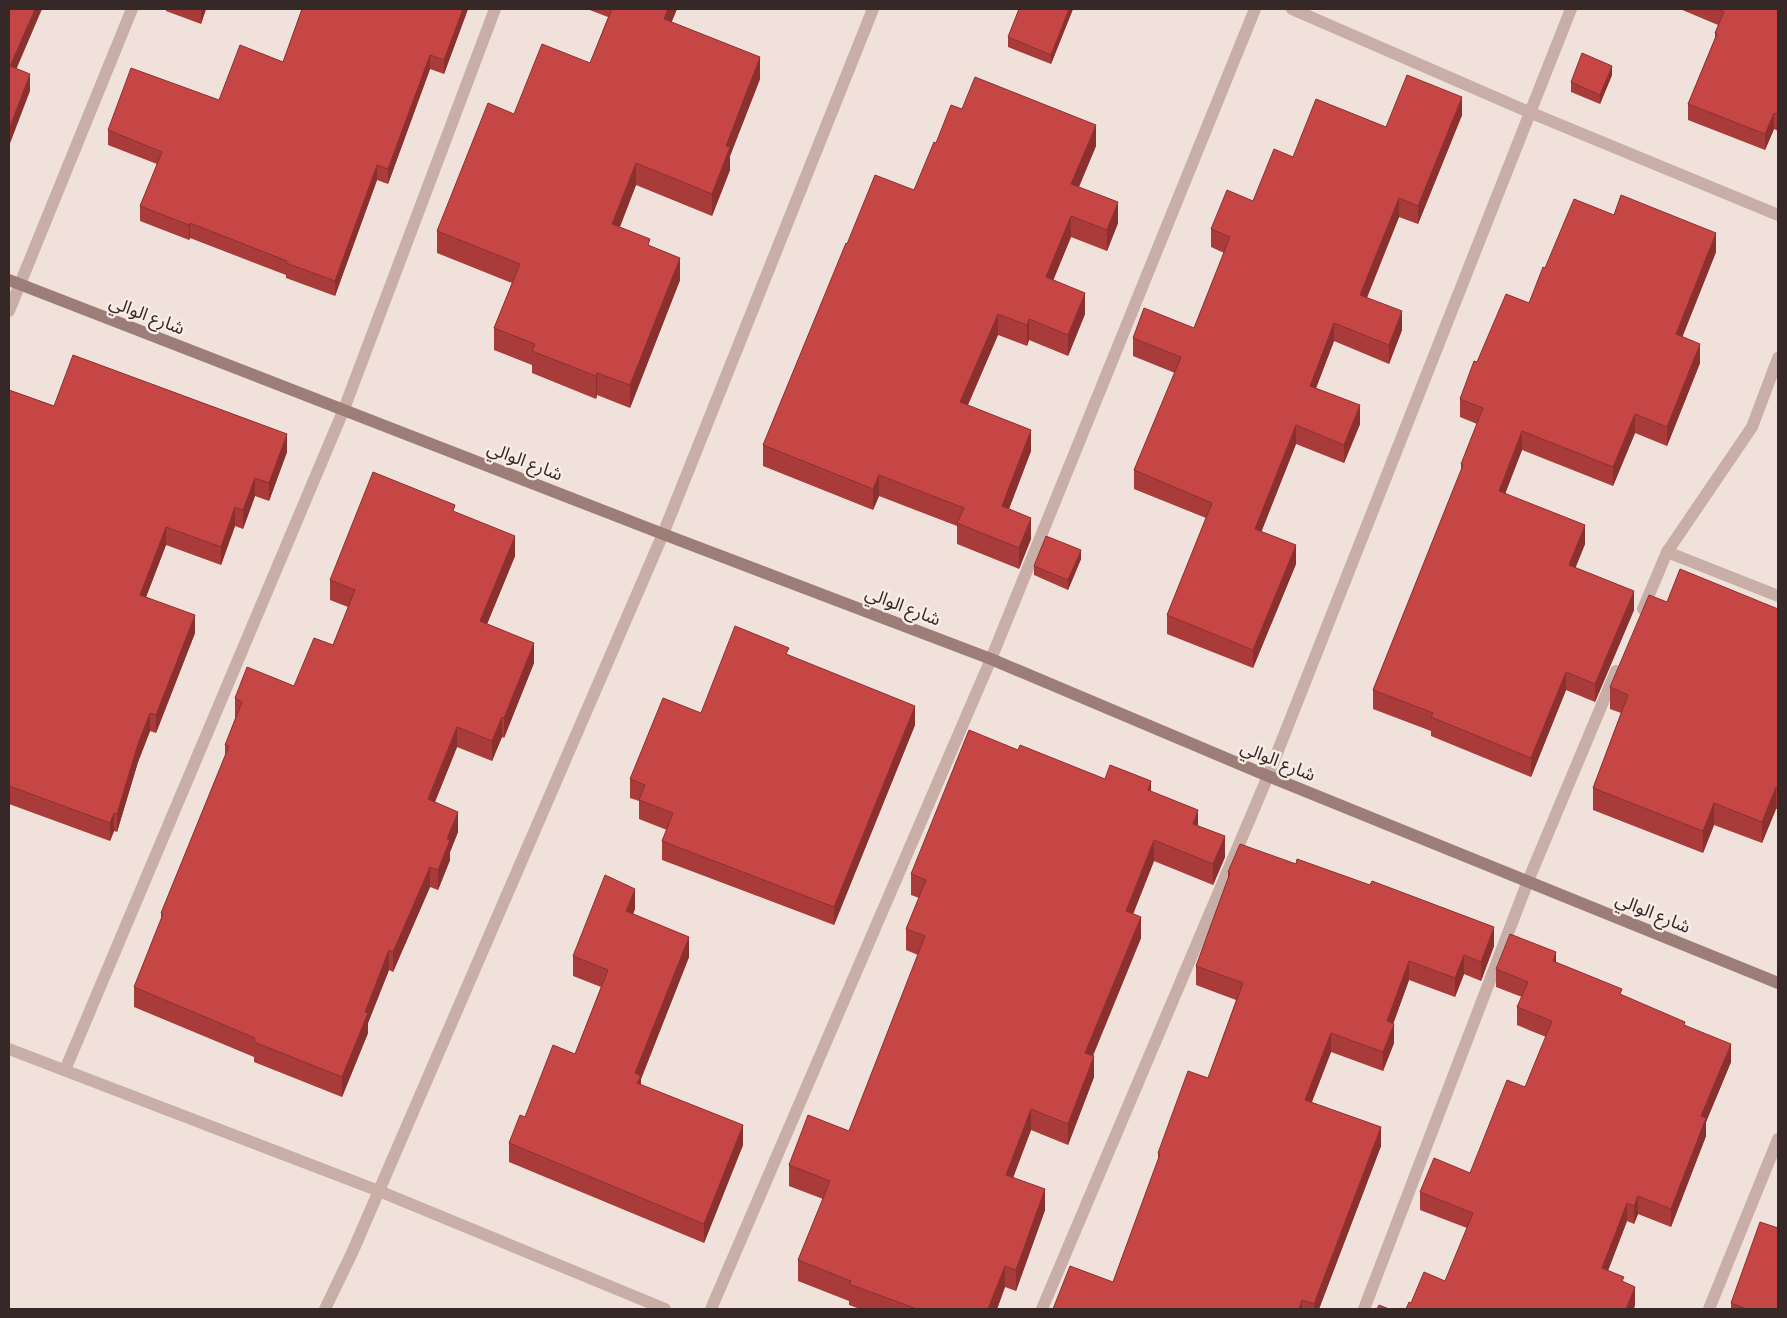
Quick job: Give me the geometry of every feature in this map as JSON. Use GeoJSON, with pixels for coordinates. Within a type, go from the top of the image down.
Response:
{"type":"FeatureCollection","features":[{"type":"Feature","properties":{"kind":"main road","name":"شارع الوالي"},"geometry":{"type":"LineString","coordinates":[[14,282],[663,534],[991,658],[1268,776],[1778,983]]}},
{"type":"Feature","properties":{"kind":"street"},"geometry":{"type":"LineString","coordinates":[[9,311],[14,282],[132,9]]}},
{"type":"Feature","properties":{"kind":"street"},"geometry":{"type":"LineString","coordinates":[[64,1070],[344,409],[496,9]]}},
{"type":"Feature","properties":{"kind":"street"},"geometry":{"type":"LineString","coordinates":[[325,1309],[352,1253],[663,534],[873,9]]}},
{"type":"Feature","properties":{"kind":"street"},"geometry":{"type":"LineString","coordinates":[[712,1309],[991,658],[1255,9]]}},
{"type":"Feature","properties":{"kind":"street"},"geometry":{"type":"LineString","coordinates":[[1292,9],[1529,112],[1778,215]]}},
{"type":"Feature","properties":{"kind":"street"},"geometry":{"type":"LineString","coordinates":[[1042,1309],[1268,776],[1571,9]]}},
{"type":"Feature","properties":{"kind":"street"},"geometry":{"type":"LineString","coordinates":[[1636,625],[1667,552],[1752,427],[1778,358]]}},
{"type":"Feature","properties":{"kind":"street"},"geometry":{"type":"LineString","coordinates":[[1667,552],[1778,596]]}},
{"type":"Feature","properties":{"kind":"street"},"geometry":{"type":"LineString","coordinates":[[1364,1309],[1528,880],[1621,662]]}},
{"type":"Feature","properties":{"kind":"street"},"geometry":{"type":"LineString","coordinates":[[9,1049],[379,1191],[665,1309]]}},
{"type":"Feature","properties":{"kind":"street"},"geometry":{"type":"LineString","coordinates":[[1709,1309],[1778,1139]]}},
{"type":"Feature","properties":{"kind":"building"},"geometry":{"type":"Polygon","coordinates":[[[9,9],[35,9],[10,66],[30,74],[9,129],[9,9]]]}},
{"type":"Feature","properties":{"kind":"building"},"geometry":{"type":"Polygon","coordinates":[[[302,9],[463,9],[444,60],[430,55],[388,169],[377,165],[335,281],[190,223],[189,225],[140,206],[162,152],[108,130],[131,68],[219,100],[240,45],[283,62],[302,9]]]}},
{"type":"Feature","properties":{"kind":"building"},"geometry":{"type":"Polygon","coordinates":[[[612,9],[668,9],[664,19],[760,57],[726,146],[730,147],[712,194],[636,163],[612,224],[650,239],[648,245],[680,258],[630,385],[597,373],[596,376],[532,351],[535,344],[494,328],[520,264],[437,231],[488,103],[514,114],[542,44],[590,63],[612,9]]]}},
{"type":"Feature","properties":{"kind":"building"},"geometry":{"type":"Polygon","coordinates":[[[1019,9],[1069,9],[1051,55],[1008,37],[1019,9]]]}},
{"type":"Feature","properties":{"kind":"building"},"geometry":{"type":"Polygon","coordinates":[[[1717,9],[1778,9],[1778,115],[1774,113],[1765,134],[1688,104],[1724,12],[1717,9]]]}},
{"type":"Feature","properties":{"kind":"building"},"geometry":{"type":"Polygon","coordinates":[[[1582,53],[1612,66],[1600,95],[1571,82],[1582,53]]]}},
{"type":"Feature","properties":{"kind":"building"},"geometry":{"type":"Polygon","coordinates":[[[1407,75],[1462,97],[1418,206],[1399,198],[1360,295],[1402,311],[1389,345],[1334,323],[1310,386],[1360,405],[1344,445],[1296,425],[1255,529],[1296,545],[1253,650],[1167,615],[1212,503],[1134,470],[1181,357],[1133,338],[1144,308],[1194,328],[1230,237],[1211,229],[1227,190],[1253,201],[1274,149],[1293,157],[1316,99],[1386,127],[1407,75]]]}},
{"type":"Feature","properties":{"kind":"building"},"geometry":{"type":"Polygon","coordinates":[[[975,77],[1096,125],[1071,184],[1118,202],[1107,230],[1071,216],[1046,277],[1085,293],[1068,335],[1029,319],[1027,325],[998,314],[960,402],[1031,430],[1002,506],[1031,518],[1019,548],[957,523],[964,508],[879,475],[873,489],[763,445],[875,175],[914,190],[951,105],[962,109],[975,77]]]}},
{"type":"Feature","properties":{"kind":"building"},"geometry":{"type":"Polygon","coordinates":[[[1621,195],[1716,233],[1676,334],[1700,344],[1667,427],[1635,414],[1613,467],[1522,431],[1499,491],[1585,525],[1569,565],[1634,591],[1595,684],[1566,672],[1531,758],[1431,717],[1433,713],[1373,690],[1463,465],[1461,464],[1483,408],[1460,399],[1474,361],[1477,362],[1506,294],[1529,303],[1574,199],[1614,215],[1621,195]]]}},
{"type":"Feature","properties":{"kind":"building"},"geometry":{"type":"Polygon","coordinates":[[[73,355],[287,434],[269,483],[255,478],[243,510],[235,507],[221,547],[166,527],[140,595],[195,615],[156,715],[150,713],[138,744],[117,814],[114,813],[110,823],[9,786],[9,390],[54,406],[73,355]]]}},
{"type":"Feature","properties":{"kind":"building"},"geometry":{"type":"Polygon","coordinates":[[[373,472],[455,505],[453,511],[515,536],[480,621],[534,643],[504,718],[502,717],[492,741],[457,727],[428,799],[458,812],[447,839],[450,840],[438,870],[430,867],[393,952],[389,950],[365,1012],[368,1013],[342,1077],[254,1042],[255,1038],[134,987],[163,914],[161,913],[229,746],[225,745],[242,702],[235,698],[247,667],[294,686],[314,638],[333,645],[355,590],[330,580],[373,472]]]}},
{"type":"Feature","properties":{"kind":"building"},"geometry":{"type":"Polygon","coordinates":[[[1046,536],[1081,550],[1068,580],[1034,566],[1046,536]]]}},
{"type":"Feature","properties":{"kind":"building"},"geometry":{"type":"Polygon","coordinates":[[[1680,569],[1778,609],[1778,788],[1776,787],[1762,822],[1714,803],[1703,831],[1593,788],[1628,695],[1610,687],[1649,595],[1667,602],[1680,569]]]}},
{"type":"Feature","properties":{"kind":"building"},"geometry":{"type":"Polygon","coordinates":[[[735,626],[789,648],[786,654],[915,706],[834,907],[662,841],[673,813],[639,800],[645,785],[630,779],[663,698],[701,713],[735,626]]]}},
{"type":"Feature","properties":{"kind":"building"},"geometry":{"type":"Polygon","coordinates":[[[969,730],[1018,750],[1020,745],[1105,779],[1110,765],[1151,781],[1148,790],[1198,810],[1193,824],[1225,836],[1213,864],[1154,840],[1126,911],[1141,917],[1085,1053],[1094,1056],[1068,1124],[1031,1109],[1006,1175],[1045,1189],[1016,1270],[1005,1266],[988,1309],[917,1309],[849,1284],[851,1281],[798,1260],[830,1181],[789,1165],[808,1115],[849,1131],[925,936],[906,929],[926,880],[911,874],[969,730]]]}},
{"type":"Feature","properties":{"kind":"building"},"geometry":{"type":"Polygon","coordinates":[[[1240,844],[1296,864],[1297,859],[1370,885],[1372,881],[1494,927],[1481,962],[1464,955],[1455,978],[1409,961],[1387,1021],[1394,1024],[1383,1052],[1331,1033],[1305,1100],[1381,1127],[1314,1304],[1302,1300],[1299,1309],[1053,1309],[1070,1266],[1113,1282],[1188,1071],[1208,1078],[1243,983],[1196,966],[1230,873],[1228,872],[1240,844]]]}},
{"type":"Feature","properties":{"kind":"building"},"geometry":{"type":"Polygon","coordinates":[[[605,875],[635,889],[626,911],[689,937],[635,1073],[641,1076],[637,1083],[743,1125],[704,1224],[509,1143],[520,1115],[525,1117],[553,1045],[575,1054],[608,970],[573,956],[605,875]]]}},
{"type":"Feature","properties":{"kind":"building"},"geometry":{"type":"Polygon","coordinates":[[[1510,934],[1556,952],[1553,961],[1622,989],[1620,994],[1685,1022],[1684,1025],[1731,1044],[1701,1116],[1706,1118],[1671,1209],[1638,1196],[1634,1206],[1627,1203],[1602,1268],[1624,1277],[1622,1281],[1635,1287],[1626,1309],[1406,1309],[1409,1302],[1411,1303],[1424,1272],[1445,1281],[1473,1213],[1420,1192],[1434,1158],[1470,1173],[1507,1080],[1525,1087],[1552,1021],[1517,1007],[1528,982],[1496,969],[1510,934]]]}},
{"type":"Feature","properties":{"kind":"building"},"geometry":{"type":"Polygon","coordinates":[[[1760,1222],[1778,1228],[1778,1309],[1747,1309],[1731,1303],[1760,1222]]]}},
{"type":"Feature","properties":{"kind":"building"},"geometry":{"type":"Polygon","coordinates":[[[1379,1305],[1389,1309],[1377,1309],[1379,1305]]]}}]}
